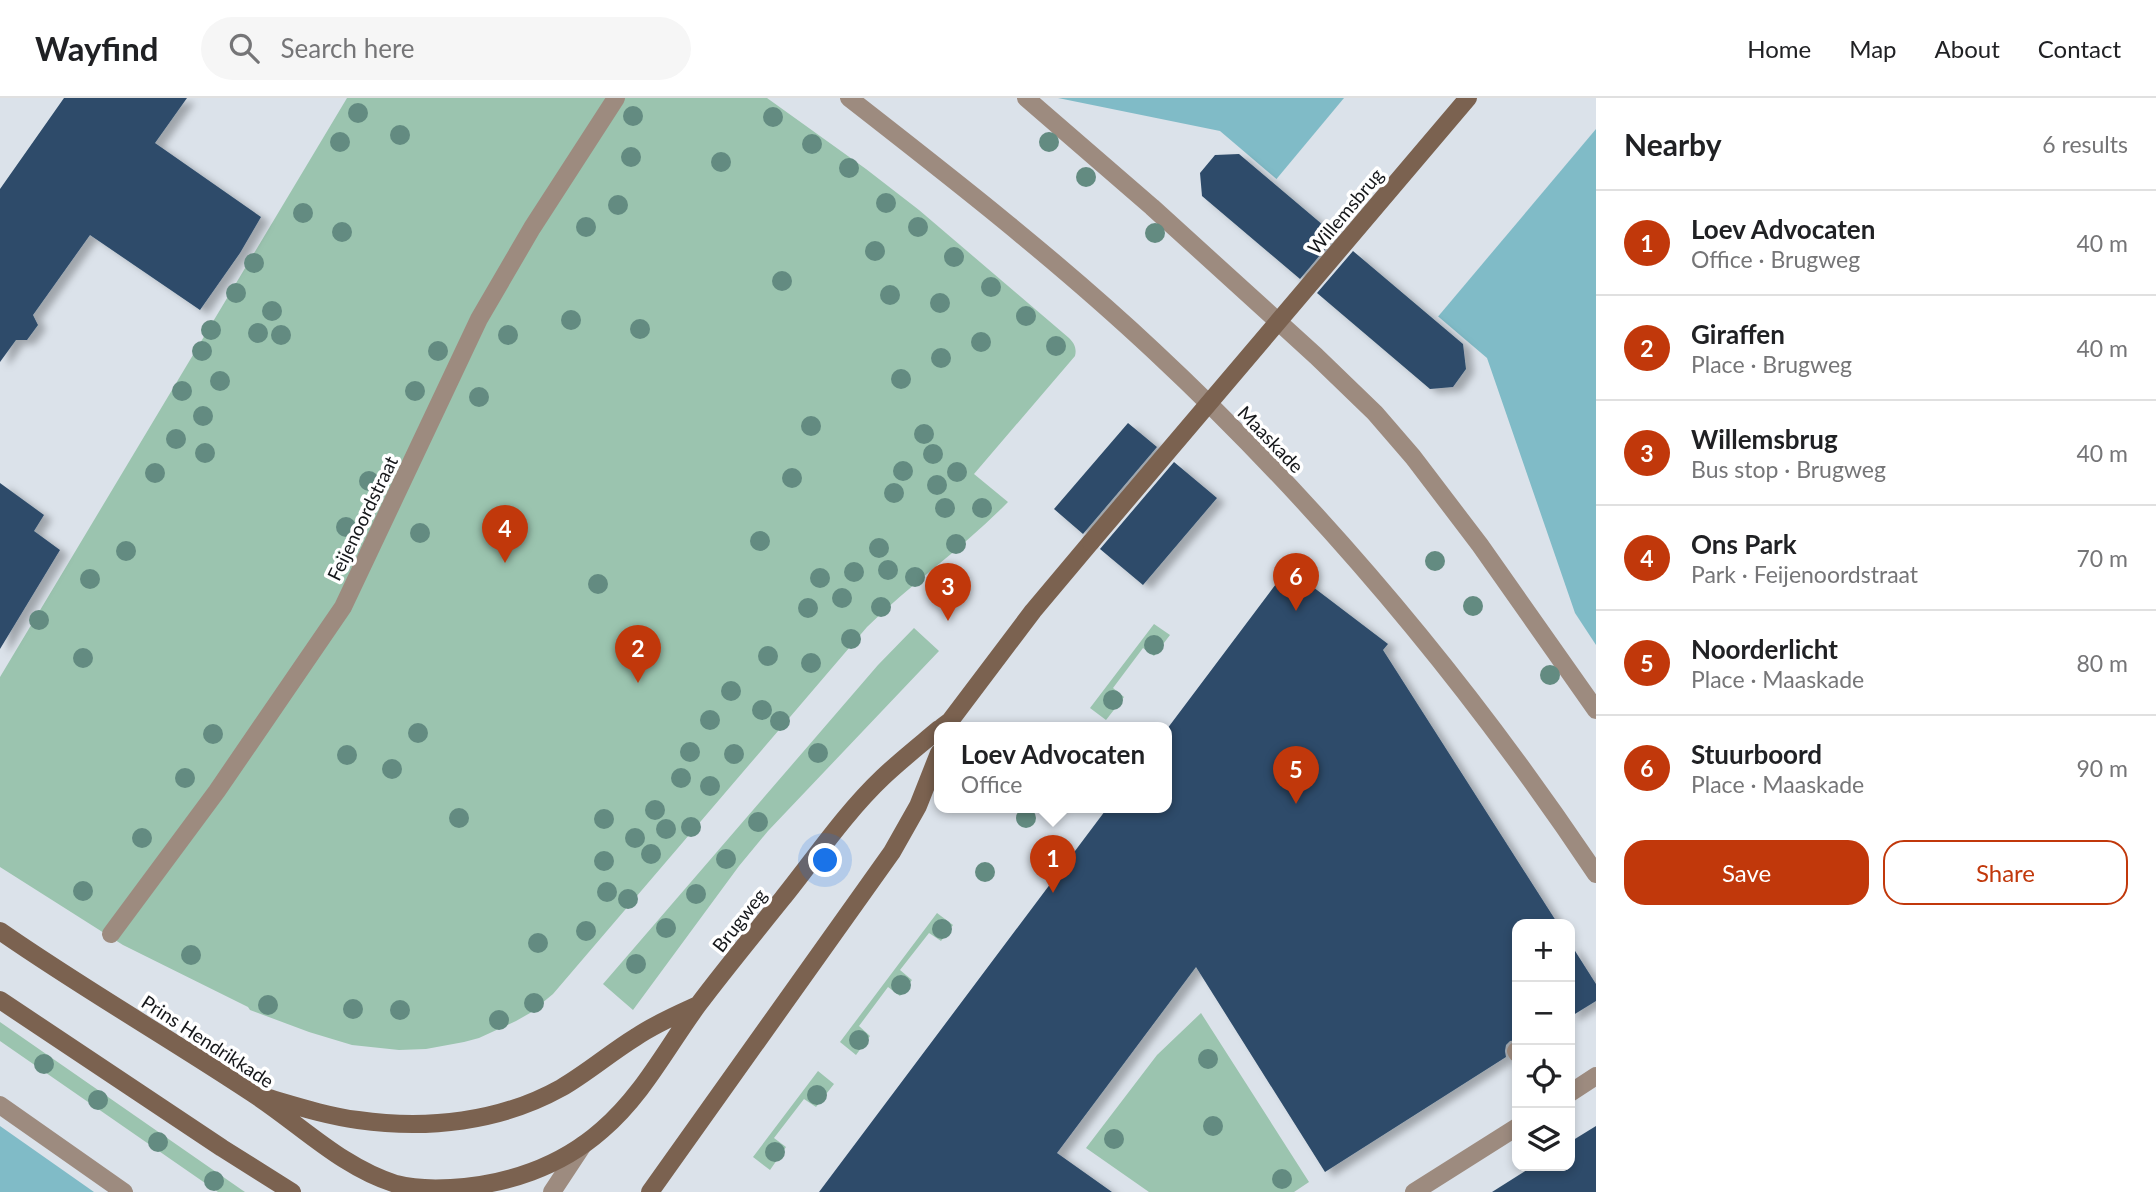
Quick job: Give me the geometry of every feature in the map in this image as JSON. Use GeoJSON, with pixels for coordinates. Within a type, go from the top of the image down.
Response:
{"type":"FeatureCollection","features":[{"type":"Feature","properties":{"kind":"main road","name":"Willemsbrug"},"geometry":{"type":"LineString","coordinates":[[1091,542],[1468,98]]}},
{"type":"Feature","properties":{"kind":"main road","name":"Brugweg"},"geometry":{"type":"LineString","coordinates":[[948,722],[1033,611],[1091,542]]}},
{"type":"Feature","properties":{"kind":"main road","name":"Brugweg"},"geometry":{"type":"LineString","coordinates":[[583,1145],[604,1129],[636,1096],[698,1005],[862,800],[882,778],[934,735]]}},
{"type":"Feature","properties":{"kind":"main road"},"geometry":{"type":"LineString","coordinates":[[650,1192],[903,835],[934,766]]}},
{"type":"Feature","properties":{"kind":"main road","name":"Prins Hendrikkade"},"geometry":{"type":"LineString","coordinates":[[0,931],[255,1094],[315,1141],[400,1188],[466,1187],[506,1180],[550,1164],[583,1145]]}},
{"type":"Feature","properties":{"kind":"main road"},"geometry":{"type":"LineString","coordinates":[[0,1000],[292,1192]]}},
{"type":"Feature","properties":{"kind":"main road"},"geometry":{"type":"LineString","coordinates":[[255,1094],[369,1122],[435,1123],[477,1118],[517,1108],[558,1090],[648,1029],[698,1005]]}},
{"type":"Feature","properties":{"kind":"street","name":"Feijenoordstraat"},"geometry":{"type":"LineString","coordinates":[[111,934],[217,791],[343,607],[489,301],[532,228],[616,98]]}},
{"type":"Feature","properties":{"kind":"street","name":"Maaskade"},"geometry":{"type":"LineString","coordinates":[[849,98],[1006,223],[1118,318],[1181,376],[1250,447],[1336,538],[1450,672],[1542,794],[1596,874]]}},
{"type":"Feature","properties":{"kind":"street"},"geometry":{"type":"LineString","coordinates":[[1026,98],[1152,207],[1375,413],[1413,457],[1480,545],[1596,710]]}},
{"type":"Feature","properties":{"kind":"street"},"geometry":{"type":"LineString","coordinates":[[1575,1090],[1596,1076]]}},
{"type":"Feature","properties":{"kind":"street"},"geometry":{"type":"LineString","coordinates":[[0,1105],[124,1192]]}},
{"type":"Feature","properties":{"kind":"street"},"geometry":{"type":"LineString","coordinates":[[1414,1192],[1512,1130]]}},
{"type":"Feature","properties":{"kind":"street"},"geometry":{"type":"LineString","coordinates":[[552,1192],[583,1145]]}},
{"type":"Feature","properties":{"kind":"green space"},"geometry":{"type":"Polygon","coordinates":[[[347,98],[767,98],[919,210],[1069,338],[1076,351],[1075,356],[974,474],[1008,502],[867,627],[553,994],[530,1013],[479,1038],[426,1049],[399,1050],[352,1045],[250,1010],[123,945],[0,867],[0,677],[347,98]]]}},
{"type":"Feature","properties":{"kind":"green space"},"geometry":{"type":"Polygon","coordinates":[[[1154,624],[1170,635],[1154,656],[1143,648],[1113,688],[1124,697],[1106,720],[1090,708],[1154,624]]]}},
{"type":"Feature","properties":{"kind":"green space"},"geometry":{"type":"Polygon","coordinates":[[[914,628],[939,651],[768,831],[633,1010],[603,984],[878,665],[914,628]]]}},
{"type":"Feature","properties":{"kind":"green space"},"geometry":{"type":"Polygon","coordinates":[[[937,913],[953,925],[941,941],[929,933],[900,970],[912,980],[900,996],[888,987],[859,1026],[870,1036],[856,1055],[840,1042],[937,913]]]}},
{"type":"Feature","properties":{"kind":"green space"},"geometry":{"type":"Polygon","coordinates":[[[1201,1013],[1309,1182],[1294,1192],[1149,1192],[1086,1148],[1157,1055],[1201,1013]]]}},
{"type":"Feature","properties":{"kind":"green space"},"geometry":{"type":"Polygon","coordinates":[[[0,1022],[245,1192],[218,1192],[0,1041],[0,1022]]]}},
{"type":"Feature","properties":{"kind":"green space"},"geometry":{"type":"Polygon","coordinates":[[[818,1071],[834,1084],[816,1107],[804,1099],[774,1138],[786,1147],[770,1170],[753,1157],[818,1071]]]}},
{"type":"Feature","properties":{"kind":"water"},"geometry":{"type":"Polygon","coordinates":[[[1058,98],[1596,98],[1596,645],[1575,613],[1487,358],[1220,131],[1058,98]]]}},
{"type":"Feature","properties":{"kind":"water"},"geometry":{"type":"Polygon","coordinates":[[[0,1126],[94,1192],[0,1192],[0,1126]]]}},
{"type":"Feature","properties":{"kind":"pier"},"geometry":{"type":"Polygon","coordinates":[[[1344,98],[1596,98],[1596,129],[1436,319],[1274,182],[1344,98]]]}},
{"type":"Feature","properties":{"kind":"building"},"geometry":{"type":"Polygon","coordinates":[[[64,98],[187,98],[155,143],[261,217],[240,253],[200,310],[90,235],[33,315],[38,325],[27,340],[16,340],[0,362],[0,189],[64,98]]]}},
{"type":"Feature","properties":{"kind":"building"},"geometry":{"type":"Polygon","coordinates":[[[1239,154],[1336,236],[1300,279],[1202,196],[1200,173],[1215,155],[1239,154]]]}},
{"type":"Feature","properties":{"kind":"building"},"geometry":{"type":"Polygon","coordinates":[[[1353,251],[1463,344],[1466,369],[1453,387],[1430,389],[1317,293],[1353,251]]]}},
{"type":"Feature","properties":{"kind":"building"},"geometry":{"type":"Polygon","coordinates":[[[1128,423],[1157,447],[1083,534],[1054,509],[1128,423]]]}},
{"type":"Feature","properties":{"kind":"building"},"geometry":{"type":"Polygon","coordinates":[[[1174,462],[1217,498],[1143,585],[1100,549],[1174,462]]]}},
{"type":"Feature","properties":{"kind":"building"},"geometry":{"type":"Polygon","coordinates":[[[0,483],[44,515],[34,531],[60,550],[0,649],[0,483]]]}},
{"type":"Feature","properties":{"kind":"building"},"geometry":{"type":"Polygon","coordinates":[[[1288,568],[1388,644],[1383,650],[1555,919],[1512,919],[1512,1041],[1506,1045],[1506,1057],[1325,1172],[1196,967],[1057,1153],[1112,1192],[819,1192],[1103,813],[1172,813],[1172,722],[1288,568]]]}},
{"type":"Feature","properties":{"kind":"building"},"geometry":{"type":"Polygon","coordinates":[[[1575,951],[1596,984],[1596,1001],[1575,1014],[1575,951]]]}},
{"type":"Feature","properties":{"kind":"building"},"geometry":{"type":"Polygon","coordinates":[[[1596,1126],[1596,1192],[1492,1192],[1525,1171],[1575,1171],[1575,1139],[1596,1126]]]}},
{"type":"Feature","properties":{"kind":"place","name":"Ons Park"},"geometry":{"type":"Point","coordinates":[505,563]}},
{"type":"Feature","properties":{"kind":"place","name":"Stuurboord"},"geometry":{"type":"Point","coordinates":[1296,611]}},
{"type":"Feature","properties":{"kind":"place","name":"Willemsbrug"},"geometry":{"type":"Point","coordinates":[948,621]}},
{"type":"Feature","properties":{"kind":"place","name":"Giraffen"},"geometry":{"type":"Point","coordinates":[638,683]}},
{"type":"Feature","properties":{"kind":"place","name":"Noorderlicht"},"geometry":{"type":"Point","coordinates":[1296,804]}},
{"type":"Feature","properties":{"kind":"place","name":"Loev Advocaten"},"geometry":{"type":"Point","coordinates":[1053,893]}}]}
